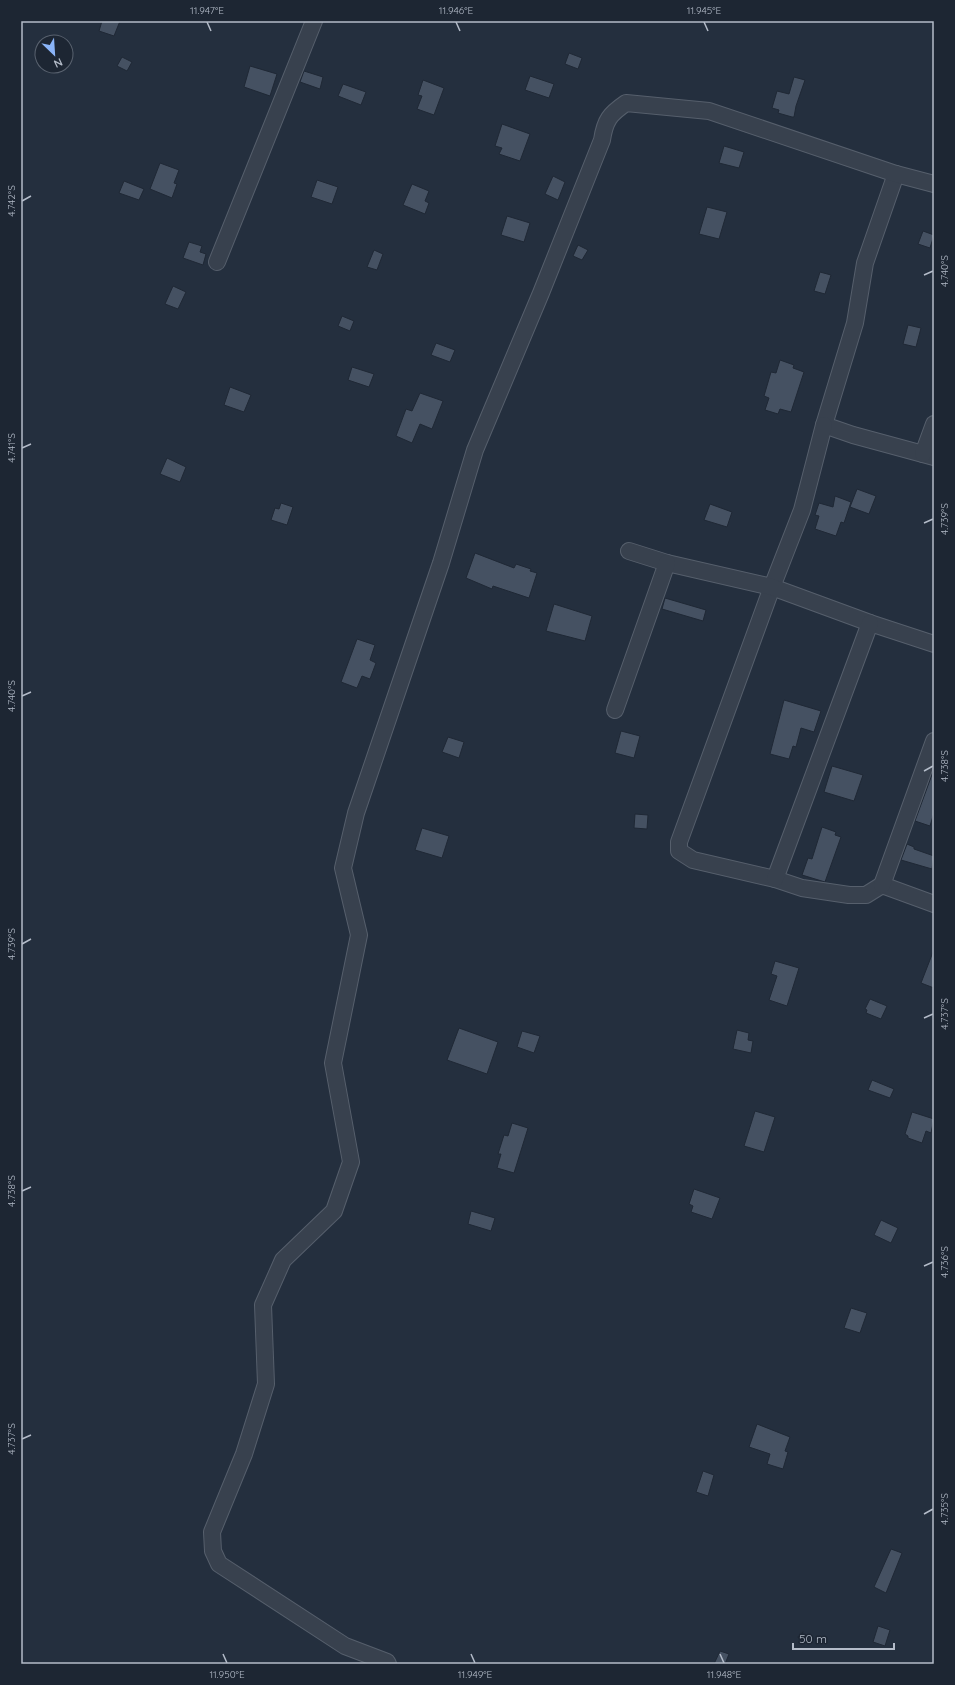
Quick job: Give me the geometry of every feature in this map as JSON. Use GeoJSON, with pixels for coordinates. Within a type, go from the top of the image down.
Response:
{"type":"FeatureCollection","features":[{"type":"Feature","properties":{"kind":"street"},"geometry":{"type":"LineString","coordinates":[[217,262],[314,21]]}},
{"type":"Feature","properties":{"kind":"street"},"geometry":{"type":"LineString","coordinates":[[388,1664],[387,1662],[345,1646],[219,1564],[213,1551],[212,1532],[244,1454],[266,1384],[263,1305],[283,1260],[334,1211],[352,1162],[333,1063],[359,934],[343,868],[356,813],[441,563],[475,450],[544,285],[602,140],[604,128],[612,113],[626,103],[709,111],[896,174],[934,184]]}},
{"type":"Feature","properties":{"kind":"street"},"geometry":{"type":"LineString","coordinates":[[896,174],[865,263],[855,323],[824,425],[802,510],[772,587],[679,842],[679,851],[693,860],[775,879],[802,888],[849,895],[866,895],[882,885],[934,741]]}},
{"type":"Feature","properties":{"kind":"street"},"geometry":{"type":"LineString","coordinates":[[824,425],[853,435],[929,455],[934,424]]}},
{"type":"Feature","properties":{"kind":"street"},"geometry":{"type":"LineString","coordinates":[[629,551],[667,563],[772,587],[870,623],[934,644]]}},
{"type":"Feature","properties":{"kind":"street"},"geometry":{"type":"LineString","coordinates":[[615,710],[667,563]]}},
{"type":"Feature","properties":{"kind":"street"},"geometry":{"type":"LineString","coordinates":[[775,879],[870,623]]}},
{"type":"Feature","properties":{"kind":"street"},"geometry":{"type":"LineString","coordinates":[[882,885],[934,904]]}},
{"type":"Feature","properties":{"kind":"building"},"geometry":{"type":"Polygon","coordinates":[[[102,21],[120,21],[114,36],[99,31],[102,21]]]}},
{"type":"Feature","properties":{"kind":"building"},"geometry":{"type":"Polygon","coordinates":[[[569,53],[582,58],[578,69],[565,64],[569,53]]]}},
{"type":"Feature","properties":{"kind":"building"},"geometry":{"type":"Polygon","coordinates":[[[122,57],[132,62],[127,71],[117,66],[122,57]]]}},
{"type":"Feature","properties":{"kind":"building"},"geometry":{"type":"Polygon","coordinates":[[[250,66],[277,74],[270,96],[244,87],[250,66]]]}},
{"type":"Feature","properties":{"kind":"building"},"geometry":{"type":"Polygon","coordinates":[[[304,71],[323,77],[320,89],[300,82],[304,71]]]}},
{"type":"Feature","properties":{"kind":"building"},"geometry":{"type":"Polygon","coordinates":[[[530,76],[554,84],[549,98],[525,90],[530,76]]]}},
{"type":"Feature","properties":{"kind":"building"},"geometry":{"type":"Polygon","coordinates":[[[794,77],[805,80],[796,106],[794,117],[792,117],[778,113],[779,110],[772,108],[777,91],[789,94],[794,77]]]}},
{"type":"Feature","properties":{"kind":"building"},"geometry":{"type":"Polygon","coordinates":[[[423,80],[444,88],[434,115],[417,109],[422,96],[418,95],[423,80]]]}},
{"type":"Feature","properties":{"kind":"building"},"geometry":{"type":"Polygon","coordinates":[[[343,84],[366,92],[361,105],[338,96],[343,84]]]}},
{"type":"Feature","properties":{"kind":"building"},"geometry":{"type":"Polygon","coordinates":[[[502,124],[530,134],[520,161],[499,154],[502,148],[495,146],[502,124]]]}},
{"type":"Feature","properties":{"kind":"building"},"geometry":{"type":"Polygon","coordinates":[[[724,146],[744,152],[739,168],[719,163],[724,146]]]}},
{"type":"Feature","properties":{"kind":"building"},"geometry":{"type":"Polygon","coordinates":[[[160,163],[179,170],[174,183],[177,184],[172,198],[150,189],[160,163]]]}},
{"type":"Feature","properties":{"kind":"building"},"geometry":{"type":"Polygon","coordinates":[[[553,176],[565,182],[558,200],[545,194],[553,176]]]}},
{"type":"Feature","properties":{"kind":"building"},"geometry":{"type":"Polygon","coordinates":[[[317,180],[338,187],[332,204],[311,197],[317,180]]]}},
{"type":"Feature","properties":{"kind":"building"},"geometry":{"type":"Polygon","coordinates":[[[124,181],[144,189],[139,200],[119,193],[124,181]]]}},
{"type":"Feature","properties":{"kind":"building"},"geometry":{"type":"Polygon","coordinates":[[[412,184],[429,191],[425,201],[429,203],[425,214],[403,205],[412,184]]]}},
{"type":"Feature","properties":{"kind":"building"},"geometry":{"type":"Polygon","coordinates":[[[707,207],[727,212],[719,239],[699,234],[707,207]]]}},
{"type":"Feature","properties":{"kind":"building"},"geometry":{"type":"Polygon","coordinates":[[[507,216],[530,223],[524,242],[501,235],[507,216]]]}},
{"type":"Feature","properties":{"kind":"building"},"geometry":{"type":"Polygon","coordinates":[[[923,231],[934,235],[930,248],[918,244],[923,231]]]}},
{"type":"Feature","properties":{"kind":"building"},"geometry":{"type":"Polygon","coordinates":[[[189,242],[202,246],[200,252],[206,254],[203,265],[183,258],[189,242]]]}},
{"type":"Feature","properties":{"kind":"building"},"geometry":{"type":"Polygon","coordinates":[[[578,245],[588,250],[582,260],[573,256],[578,245]]]}},
{"type":"Feature","properties":{"kind":"building"},"geometry":{"type":"Polygon","coordinates":[[[374,250],[383,254],[377,270],[367,267],[374,250]]]}},
{"type":"Feature","properties":{"kind":"building"},"geometry":{"type":"Polygon","coordinates":[[[820,272],[831,275],[825,294],[814,291],[820,272]]]}},
{"type":"Feature","properties":{"kind":"building"},"geometry":{"type":"Polygon","coordinates":[[[173,286],[186,292],[178,309],[165,304],[173,286]]]}},
{"type":"Feature","properties":{"kind":"building"},"geometry":{"type":"Polygon","coordinates":[[[342,316],[354,321],[350,331],[338,326],[342,316]]]}},
{"type":"Feature","properties":{"kind":"building"},"geometry":{"type":"Polygon","coordinates":[[[908,325],[921,328],[916,347],[903,344],[908,325]]]}},
{"type":"Feature","properties":{"kind":"building"},"geometry":{"type":"Polygon","coordinates":[[[436,343],[455,350],[450,362],[431,355],[436,343]]]}},
{"type":"Feature","properties":{"kind":"building"},"geometry":{"type":"Polygon","coordinates":[[[780,360],[794,365],[793,368],[804,372],[791,412],[780,409],[778,414],[765,410],[769,398],[764,396],[771,372],[776,373],[780,360]]]}},
{"type":"Feature","properties":{"kind":"building"},"geometry":{"type":"Polygon","coordinates":[[[352,367],[374,374],[369,387],[348,380],[352,367]]]}},
{"type":"Feature","properties":{"kind":"building"},"geometry":{"type":"Polygon","coordinates":[[[230,387],[251,395],[244,412],[224,405],[230,387]]]}},
{"type":"Feature","properties":{"kind":"building"},"geometry":{"type":"Polygon","coordinates":[[[420,393],[443,401],[432,429],[420,424],[412,443],[396,436],[406,409],[412,411],[420,393]]]}},
{"type":"Feature","properties":{"kind":"building"},"geometry":{"type":"Polygon","coordinates":[[[167,458],[186,467],[180,482],[160,474],[167,458]]]}},
{"type":"Feature","properties":{"kind":"building"},"geometry":{"type":"Polygon","coordinates":[[[857,489],[876,496],[869,514],[850,507],[857,489]]]}},
{"type":"Feature","properties":{"kind":"building"},"geometry":{"type":"Polygon","coordinates":[[[835,496],[851,502],[844,523],[841,522],[836,536],[815,529],[819,516],[815,515],[819,503],[833,507],[835,496]]]}},
{"type":"Feature","properties":{"kind":"building"},"geometry":{"type":"Polygon","coordinates":[[[281,503],[293,507],[287,525],[271,520],[275,508],[279,509],[281,503]]]}},
{"type":"Feature","properties":{"kind":"building"},"geometry":{"type":"Polygon","coordinates":[[[710,504],[732,512],[727,527],[704,520],[710,504]]]}},
{"type":"Feature","properties":{"kind":"building"},"geometry":{"type":"Polygon","coordinates":[[[475,553],[514,568],[516,564],[531,569],[530,571],[537,573],[529,598],[493,586],[492,589],[466,578],[475,553]]]}},
{"type":"Feature","properties":{"kind":"building"},"geometry":{"type":"Polygon","coordinates":[[[665,598],[706,610],[703,621],[662,609],[665,598]]]}},
{"type":"Feature","properties":{"kind":"building"},"geometry":{"type":"Polygon","coordinates":[[[554,604],[592,616],[585,641],[546,631],[554,604]]]}},
{"type":"Feature","properties":{"kind":"building"},"geometry":{"type":"Polygon","coordinates":[[[357,639],[375,645],[370,660],[376,663],[370,679],[362,676],[357,688],[341,682],[357,639]]]}},
{"type":"Feature","properties":{"kind":"building"},"geometry":{"type":"Polygon","coordinates":[[[784,700],[821,711],[814,732],[801,728],[796,747],[793,746],[789,759],[770,754],[784,700]]]}},
{"type":"Feature","properties":{"kind":"building"},"geometry":{"type":"Polygon","coordinates":[[[621,731],[640,736],[634,758],[615,753],[621,731]]]}},
{"type":"Feature","properties":{"kind":"building"},"geometry":{"type":"Polygon","coordinates":[[[448,737],[464,742],[459,758],[442,752],[448,737]]]}},
{"type":"Feature","properties":{"kind":"building"},"geometry":{"type":"Polygon","coordinates":[[[832,766],[863,775],[854,801],[824,792],[832,766]]]}},
{"type":"Feature","properties":{"kind":"building"},"geometry":{"type":"Polygon","coordinates":[[[934,769],[934,813],[930,826],[915,821],[934,769]]]}},
{"type":"Feature","properties":{"kind":"building"},"geometry":{"type":"Polygon","coordinates":[[[635,814],[648,815],[647,829],[634,828],[635,814]]]}},
{"type":"Feature","properties":{"kind":"building"},"geometry":{"type":"Polygon","coordinates":[[[822,827],[836,832],[835,835],[841,837],[825,882],[802,875],[808,858],[812,859],[822,827]]]}},
{"type":"Feature","properties":{"kind":"building"},"geometry":{"type":"Polygon","coordinates":[[[422,828],[449,836],[442,858],[415,850],[422,828]]]}},
{"type":"Feature","properties":{"kind":"building"},"geometry":{"type":"Polygon","coordinates":[[[907,844],[914,847],[914,849],[934,856],[932,869],[901,860],[907,844]]]}},
{"type":"Feature","properties":{"kind":"building"},"geometry":{"type":"Polygon","coordinates":[[[934,952],[934,988],[921,983],[934,952]]]}},
{"type":"Feature","properties":{"kind":"building"},"geometry":{"type":"Polygon","coordinates":[[[775,961],[799,968],[787,1006],[769,1000],[777,976],[771,974],[775,961]]]}},
{"type":"Feature","properties":{"kind":"building"},"geometry":{"type":"Polygon","coordinates":[[[870,999],[887,1006],[881,1019],[866,1013],[867,1010],[865,1009],[870,999]]]}},
{"type":"Feature","properties":{"kind":"building"},"geometry":{"type":"Polygon","coordinates":[[[459,1028],[498,1042],[487,1074],[447,1060],[459,1028]]]}},
{"type":"Feature","properties":{"kind":"building"},"geometry":{"type":"Polygon","coordinates":[[[737,1030],[749,1033],[748,1040],[753,1041],[751,1053],[733,1049],[737,1030]]]}},
{"type":"Feature","properties":{"kind":"building"},"geometry":{"type":"Polygon","coordinates":[[[522,1031],[540,1036],[534,1053],[517,1047],[522,1031]]]}},
{"type":"Feature","properties":{"kind":"building"},"geometry":{"type":"Polygon","coordinates":[[[872,1080],[894,1089],[890,1098],[868,1090],[872,1080]]]}},
{"type":"Feature","properties":{"kind":"building"},"geometry":{"type":"Polygon","coordinates":[[[755,1111],[775,1117],[764,1152],[744,1146],[755,1111]]]}},
{"type":"Feature","properties":{"kind":"building"},"geometry":{"type":"Polygon","coordinates":[[[912,1112],[934,1119],[931,1133],[926,1131],[922,1143],[908,1138],[905,1134],[912,1112]]]}},
{"type":"Feature","properties":{"kind":"building"},"geometry":{"type":"Polygon","coordinates":[[[512,1123],[528,1128],[514,1173],[497,1168],[501,1154],[498,1154],[504,1135],[508,1136],[512,1123]]]}},
{"type":"Feature","properties":{"kind":"building"},"geometry":{"type":"Polygon","coordinates":[[[694,1189],[720,1198],[712,1219],[691,1212],[693,1206],[689,1204],[694,1189]]]}},
{"type":"Feature","properties":{"kind":"building"},"geometry":{"type":"Polygon","coordinates":[[[471,1211],[495,1218],[491,1231],[468,1224],[471,1211]]]}},
{"type":"Feature","properties":{"kind":"building"},"geometry":{"type":"Polygon","coordinates":[[[881,1220],[898,1228],[891,1243],[874,1235],[881,1220]]]}},
{"type":"Feature","properties":{"kind":"building"},"geometry":{"type":"Polygon","coordinates":[[[851,1308],[867,1313],[860,1333],[844,1328],[851,1308]]]}},
{"type":"Feature","properties":{"kind":"building"},"geometry":{"type":"Polygon","coordinates":[[[757,1424],[790,1437],[785,1451],[788,1452],[783,1469],[767,1464],[770,1454],[749,1447],[757,1424]]]}},
{"type":"Feature","properties":{"kind":"building"},"geometry":{"type":"Polygon","coordinates":[[[703,1471],[714,1475],[708,1496],[696,1492],[703,1471]]]}},
{"type":"Feature","properties":{"kind":"building"},"geometry":{"type":"Polygon","coordinates":[[[891,1549],[902,1553],[886,1593],[874,1587],[891,1549]]]}},
{"type":"Feature","properties":{"kind":"building"},"geometry":{"type":"Polygon","coordinates":[[[878,1626],[890,1630],[885,1646],[873,1642],[878,1626]]]}},
{"type":"Feature","properties":{"kind":"building"},"geometry":{"type":"Polygon","coordinates":[[[720,1651],[729,1654],[725,1664],[714,1664],[720,1651]]]}}]}
